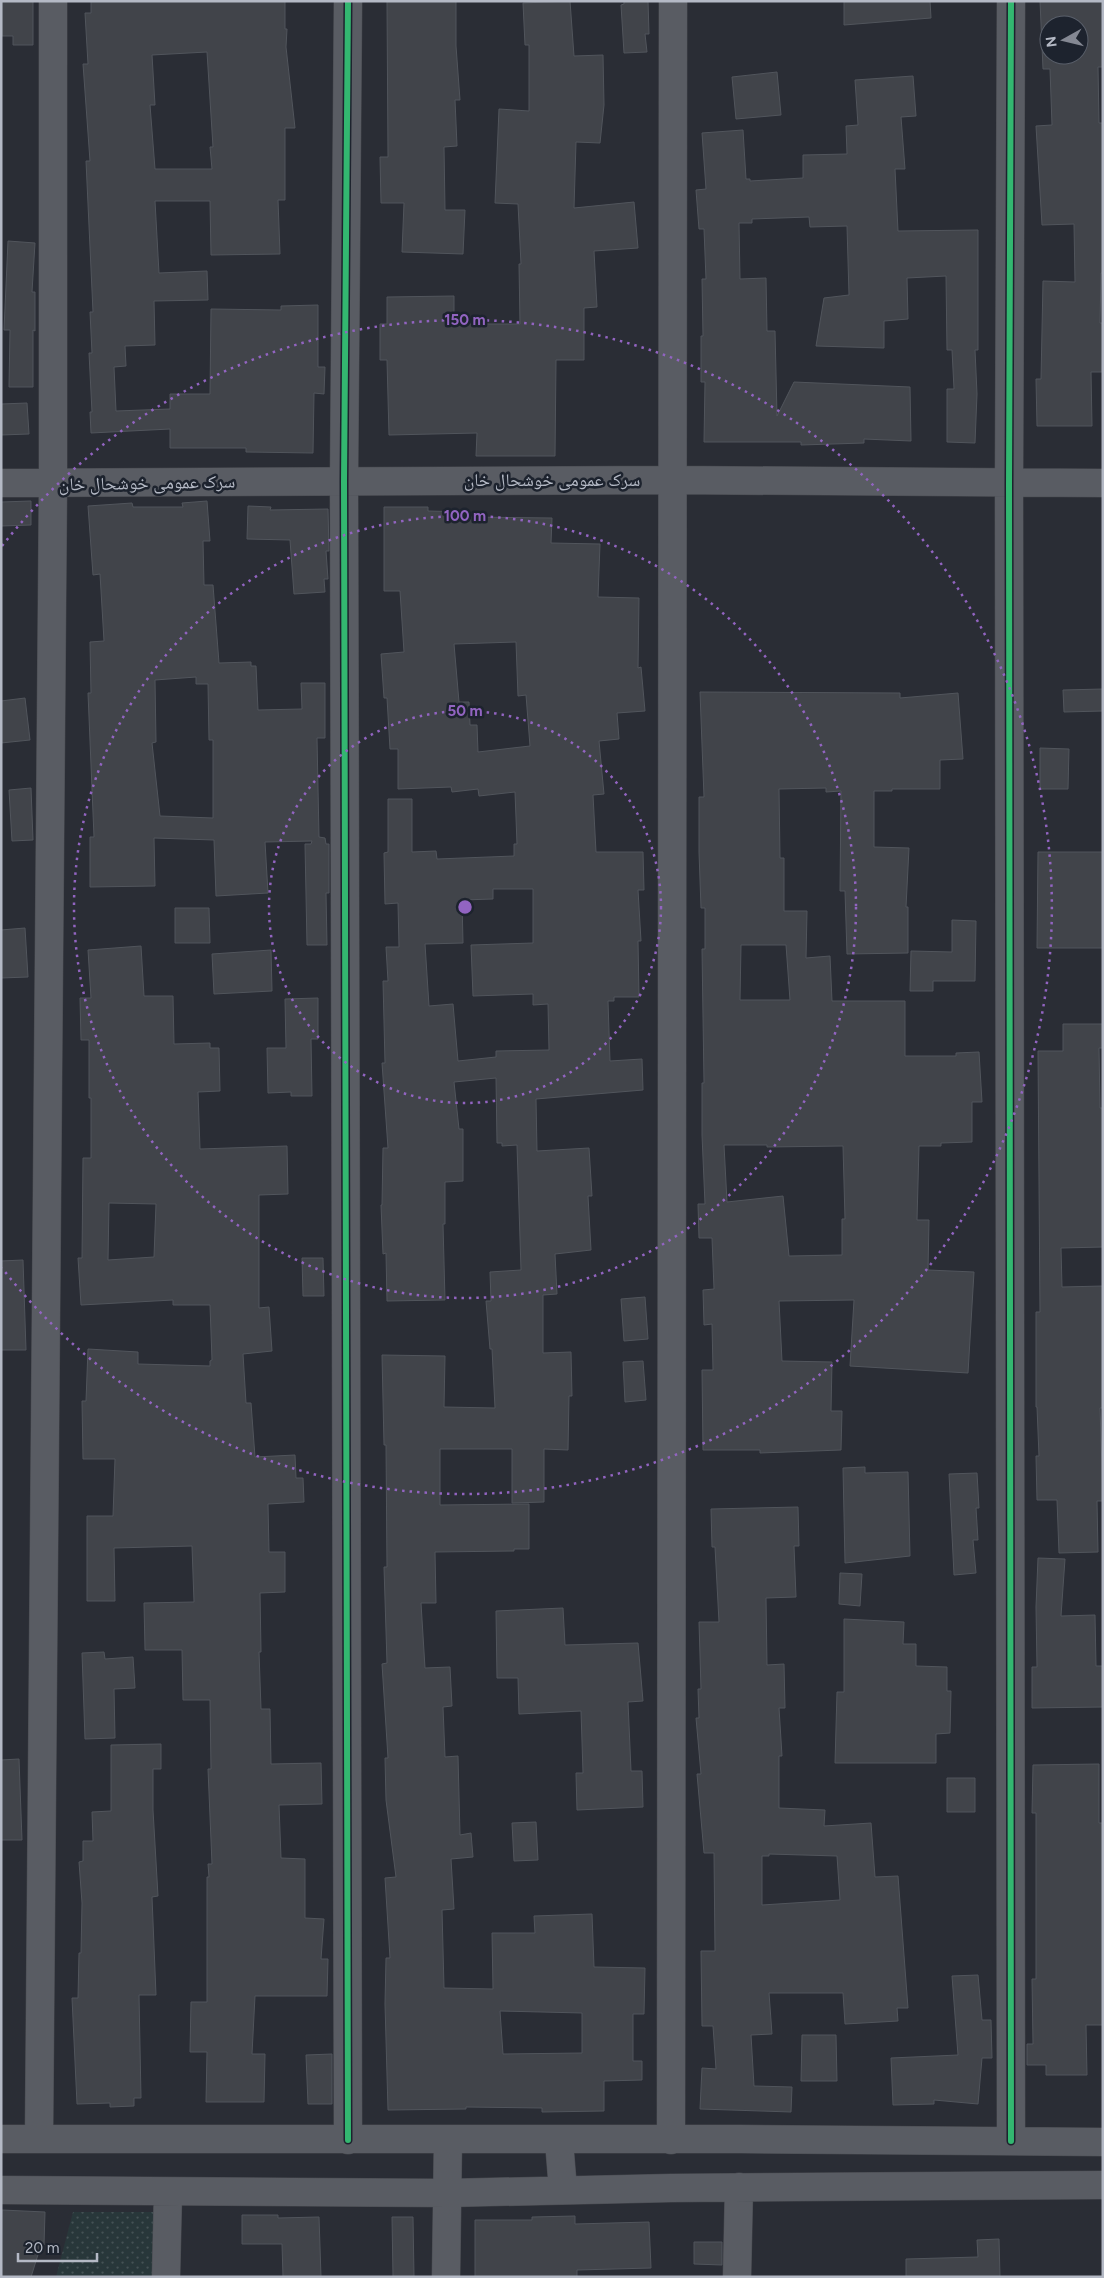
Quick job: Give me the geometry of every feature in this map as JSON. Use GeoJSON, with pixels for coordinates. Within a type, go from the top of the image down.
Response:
{"type":"FeatureCollection","features":[{"type":"Feature","properties":{"kind":"street"},"geometry":{"type":"LineString","coordinates":[[39,2138],[53,484],[53,1]]}},
{"type":"Feature","properties":{"kind":"street"},"geometry":{"type":"LineString","coordinates":[[348,1],[344,481],[348,2140]]}},
{"type":"Feature","properties":{"kind":"street"},"geometry":{"type":"LineString","coordinates":[[671,2140],[673,1]]}},
{"type":"Feature","properties":{"kind":"street"},"geometry":{"type":"LineString","coordinates":[[1011,1],[1009,484],[1011,2141]]}},
{"type":"Feature","properties":{"kind":"street","name":"سرک عمومی خوشحال خان"},"geometry":{"type":"LineString","coordinates":[[1,483],[674,480],[1009,484],[1103,483]]}},
{"type":"Feature","properties":{"kind":"street"},"geometry":{"type":"LineString","coordinates":[[1,2140],[39,2138],[1103,2142]]}},
{"type":"Feature","properties":{"kind":"street"},"geometry":{"type":"LineString","coordinates":[[446,2277],[448,2139]]}},
{"type":"Feature","properties":{"kind":"street"},"geometry":{"type":"LineString","coordinates":[[559,2141],[563,2190]]}},
{"type":"Feature","properties":{"kind":"street"},"geometry":{"type":"LineString","coordinates":[[1,2190],[448,2193],[739,2187],[1103,2185]]}},
{"type":"Feature","properties":{"kind":"street"},"geometry":{"type":"LineString","coordinates":[[737,2277],[739,2187]]}},
{"type":"Feature","properties":{"kind":"street"},"geometry":{"type":"LineString","coordinates":[[166,2277],[168,2192]]}},
{"type":"Feature","properties":{"kind":"shaded area"},"geometry":{"type":"Polygon","coordinates":[[[73,2212],[155,2212],[154,2277],[56,2277],[73,2212]]]}},
{"type":"Feature","properties":{"kind":"building"},"geometry":{"type":"Polygon","coordinates":[[[2,1],[33,1],[33,45],[13,45],[13,36],[2,36],[2,1]]]}},
{"type":"Feature","properties":{"kind":"building"},"geometry":{"type":"Polygon","coordinates":[[[91,1],[285,1],[286,47],[295,128],[285,128],[285,200],[278,200],[280,254],[211,255],[210,201],[155,201],[159,273],[207,271],[208,300],[154,301],[155,345],[125,346],[126,366],[114,367],[116,411],[170,409],[170,394],[210,394],[211,309],[281,310],[281,306],[318,305],[318,367],[325,367],[324,394],[314,393],[313,453],[246,452],[246,448],[170,448],[170,429],[91,433],[90,412],[92,412],[89,353],[92,353],[90,312],[93,312],[86,161],[90,161],[83,64],[88,64],[85,13],[91,13],[91,1]],[[207,52],[152,55],[155,105],[150,105],[155,169],[212,169],[210,147],[213,147],[207,52]]]}},
{"type":"Feature","properties":{"kind":"building"},"geometry":{"type":"Polygon","coordinates":[[[387,1],[456,1],[456,46],[460,100],[455,100],[457,146],[444,147],[445,210],[465,210],[463,254],[402,252],[404,203],[381,203],[380,157],[388,157],[387,1]]]}},
{"type":"Feature","properties":{"kind":"building"},"geometry":{"type":"Polygon","coordinates":[[[570,1],[574,56],[603,55],[604,105],[600,143],[576,142],[574,208],[634,202],[638,248],[594,251],[597,307],[584,308],[584,360],[556,360],[555,456],[476,456],[477,433],[389,435],[387,360],[380,360],[380,324],[387,324],[387,297],[454,296],[454,324],[520,324],[519,264],[521,264],[518,204],[495,203],[499,109],[529,111],[529,45],[525,45],[523,3],[570,1]]]}},
{"type":"Feature","properties":{"kind":"building"},"geometry":{"type":"Polygon","coordinates":[[[624,1],[648,1],[649,34],[645,34],[647,52],[624,53],[621,5],[624,4],[624,1]]]}},
{"type":"Feature","properties":{"kind":"building"},"geometry":{"type":"Polygon","coordinates":[[[844,1],[930,1],[931,18],[844,25],[844,1]]]}},
{"type":"Feature","properties":{"kind":"building"},"geometry":{"type":"Polygon","coordinates":[[[1040,1],[1103,1],[1103,67],[1098,67],[1099,123],[1103,123],[1103,273],[1101,273],[1100,323],[1103,323],[1102,372],[1091,372],[1092,426],[1037,426],[1036,379],[1041,379],[1043,281],[1075,282],[1074,224],[1042,225],[1036,126],[1052,125],[1050,69],[1043,69],[1043,65],[1089,65],[1089,15],[1041,15],[1040,1]]]}},
{"type":"Feature","properties":{"kind":"building"},"geometry":{"type":"Polygon","coordinates":[[[777,72],[781,115],[736,119],[732,77],[777,72]]]}},
{"type":"Feature","properties":{"kind":"building"},"geometry":{"type":"Polygon","coordinates":[[[913,76],[916,116],[901,117],[905,169],[895,169],[898,231],[978,230],[978,350],[975,350],[977,394],[975,443],[947,442],[947,389],[954,389],[952,350],[947,350],[946,276],[907,278],[908,319],[884,321],[884,348],[816,346],[824,298],[849,295],[847,226],[810,227],[809,217],[752,219],[752,223],[739,223],[740,279],[766,278],[767,331],[775,331],[777,416],[794,382],[910,387],[911,441],[864,439],[864,443],[801,445],[801,442],[704,442],[705,382],[701,382],[701,336],[703,336],[702,279],[706,279],[704,229],[699,229],[696,190],[706,189],[702,133],[743,130],[746,179],[750,179],[750,181],[803,178],[803,155],[847,154],[846,126],[858,125],[855,80],[913,76]]]}},
{"type":"Feature","properties":{"kind":"building"},"geometry":{"type":"Polygon","coordinates":[[[8,241],[35,243],[32,292],[35,292],[33,387],[9,387],[10,330],[4,330],[8,241]]]}},
{"type":"Feature","properties":{"kind":"building"},"geometry":{"type":"Polygon","coordinates":[[[27,403],[29,434],[1,435],[1,404],[27,403]]]}},
{"type":"Feature","properties":{"kind":"building"},"geometry":{"type":"Polygon","coordinates":[[[31,501],[31,525],[1,526],[1,502],[31,501]]]}},
{"type":"Feature","properties":{"kind":"building"},"geometry":{"type":"Polygon","coordinates":[[[207,501],[210,541],[203,541],[204,585],[213,585],[219,663],[251,662],[251,666],[256,666],[258,710],[302,709],[301,683],[325,683],[325,738],[317,738],[319,837],[325,838],[326,844],[329,844],[329,893],[326,893],[327,945],[307,945],[305,844],[311,844],[312,841],[265,842],[268,893],[216,896],[214,840],[154,838],[155,886],[90,887],[90,837],[94,837],[88,693],[91,693],[90,642],[104,641],[100,574],[93,575],[88,506],[132,503],[133,507],[183,507],[182,503],[207,501]],[[196,677],[155,680],[156,742],[152,743],[160,816],[213,818],[213,740],[209,740],[208,684],[196,684],[196,677]]]}},
{"type":"Feature","properties":{"kind":"building"},"geometry":{"type":"Polygon","coordinates":[[[248,506],[271,507],[270,510],[328,509],[329,551],[326,551],[328,579],[324,579],[325,592],[294,594],[290,540],[247,539],[248,506]]]}},
{"type":"Feature","properties":{"kind":"building"},"geometry":{"type":"Polygon","coordinates":[[[384,507],[428,507],[428,511],[469,512],[469,517],[552,518],[551,543],[600,544],[598,597],[639,598],[638,668],[641,667],[645,711],[617,713],[619,739],[599,741],[604,794],[593,795],[596,852],[643,852],[644,890],[638,890],[641,941],[638,941],[639,997],[614,997],[614,1001],[608,1001],[610,1061],[642,1059],[643,1090],[536,1099],[537,1151],[589,1148],[592,1196],[588,1196],[591,1250],[555,1254],[557,1294],[543,1295],[543,1353],[571,1352],[572,1396],[569,1396],[568,1450],[544,1449],[544,1502],[512,1503],[512,1449],[440,1449],[440,1505],[529,1504],[529,1549],[514,1549],[514,1551],[435,1552],[436,1603],[421,1603],[425,1668],[450,1667],[452,1706],[443,1707],[445,1757],[458,1756],[460,1835],[471,1833],[473,1857],[451,1859],[454,1909],[442,1910],[444,1988],[493,1989],[492,1933],[535,1933],[534,1916],[592,1914],[594,1967],[645,1968],[644,2014],[633,2014],[633,2061],[642,2061],[642,2080],[604,2081],[604,2111],[542,2112],[542,2108],[466,2107],[466,2109],[388,2110],[385,2004],[386,1958],[390,1958],[385,1878],[396,1877],[386,1800],[385,1758],[388,1758],[382,1664],[387,1663],[384,1567],[387,1567],[386,1445],[384,1445],[382,1355],[445,1356],[444,1407],[495,1408],[492,1349],[490,1349],[486,1301],[491,1301],[490,1272],[521,1270],[517,1145],[502,1146],[502,1143],[497,1143],[496,1078],[454,1082],[459,1129],[463,1129],[463,1181],[445,1182],[445,1224],[443,1224],[445,1300],[387,1301],[386,1253],[383,1254],[381,1205],[383,1148],[388,1148],[382,1063],[385,1063],[383,981],[388,981],[386,947],[399,947],[398,903],[385,904],[384,853],[388,852],[388,799],[412,799],[412,852],[436,851],[437,859],[514,856],[514,844],[517,844],[515,792],[479,796],[478,789],[452,792],[451,787],[398,789],[398,749],[390,749],[387,698],[384,698],[381,654],[404,652],[400,591],[384,591],[384,507]],[[516,642],[454,644],[459,702],[469,702],[470,725],[477,725],[478,752],[530,746],[526,695],[518,696],[516,642]],[[493,889],[493,899],[462,900],[463,943],[425,944],[429,1006],[453,1004],[458,1061],[496,1057],[496,1051],[549,1050],[548,1004],[533,1005],[533,994],[473,996],[471,945],[533,943],[533,889],[493,889]],[[500,2011],[503,2054],[582,2053],[582,2013],[500,2011]]]}},
{"type":"Feature","properties":{"kind":"building"},"geometry":{"type":"Polygon","coordinates":[[[1103,689],[1103,711],[1064,712],[1063,690],[1103,689]]]}},
{"type":"Feature","properties":{"kind":"building"},"geometry":{"type":"Polygon","coordinates":[[[700,692],[900,693],[900,698],[958,693],[963,759],[940,760],[940,789],[874,791],[874,847],[909,848],[906,907],[908,907],[908,953],[847,954],[845,891],[840,891],[841,791],[826,792],[826,788],[779,789],[780,858],[784,858],[784,911],[807,911],[806,958],[830,956],[832,1001],[905,1001],[905,1056],[956,1056],[956,1053],[979,1052],[982,1102],[972,1102],[972,1142],[941,1143],[941,1146],[919,1146],[917,1220],[929,1220],[928,1270],[974,1272],[968,1373],[850,1366],[854,1300],[779,1301],[782,1361],[832,1362],[831,1411],[842,1411],[841,1450],[760,1453],[760,1450],[703,1450],[702,1370],[713,1370],[712,1324],[704,1325],[703,1290],[714,1289],[712,1238],[699,1238],[698,1204],[705,1204],[702,1135],[702,1083],[704,1083],[702,949],[705,949],[705,908],[701,908],[699,852],[699,797],[704,797],[700,692]],[[741,945],[740,1000],[790,1000],[786,945],[741,945]],[[724,1145],[727,1202],[783,1196],[789,1256],[842,1255],[842,1219],[845,1219],[843,1146],[767,1147],[767,1145],[724,1145]]]}},
{"type":"Feature","properties":{"kind":"building"},"geometry":{"type":"Polygon","coordinates":[[[25,698],[30,740],[1,743],[1,701],[25,698]]]}},
{"type":"Feature","properties":{"kind":"building"},"geometry":{"type":"Polygon","coordinates":[[[1040,748],[1069,749],[1068,789],[1040,789],[1040,748]]]}},
{"type":"Feature","properties":{"kind":"building"},"geometry":{"type":"Polygon","coordinates":[[[31,788],[33,840],[12,841],[9,790],[31,788]]]}},
{"type":"Feature","properties":{"kind":"building"},"geometry":{"type":"Polygon","coordinates":[[[1038,852],[1103,852],[1103,948],[1037,948],[1038,852]]]}},
{"type":"Feature","properties":{"kind":"building"},"geometry":{"type":"Polygon","coordinates":[[[175,908],[209,908],[210,943],[175,943],[175,908]]]}},
{"type":"Feature","properties":{"kind":"building"},"geometry":{"type":"Polygon","coordinates":[[[952,920],[976,921],[975,981],[933,981],[933,991],[910,991],[911,951],[952,952],[952,920]]]}},
{"type":"Feature","properties":{"kind":"building"},"geometry":{"type":"Polygon","coordinates":[[[25,928],[28,977],[1,978],[1,930],[25,928]]]}},
{"type":"Feature","properties":{"kind":"building"},"geometry":{"type":"Polygon","coordinates":[[[141,946],[144,996],[173,996],[174,1044],[210,1043],[210,1048],[219,1048],[220,1091],[198,1092],[200,1149],[287,1146],[288,1194],[259,1195],[259,1308],[269,1307],[272,1351],[243,1354],[246,1403],[251,1403],[255,1457],[295,1455],[296,1478],[303,1478],[304,1502],[268,1504],[269,1552],[285,1552],[285,1592],[260,1593],[261,1652],[259,1652],[261,1709],[270,1709],[271,1764],[321,1763],[322,1804],[279,1805],[281,1858],[305,1859],[305,1918],[324,1919],[321,1959],[328,1959],[327,1996],[255,1996],[252,2054],[265,2054],[264,2102],[206,2102],[207,2052],[190,2052],[191,2002],[207,2002],[207,1877],[209,1877],[208,1864],[212,1864],[208,1769],[211,1769],[210,1700],[183,1700],[182,1650],[145,1650],[144,1603],[194,1602],[192,1546],[114,1548],[115,1601],[87,1601],[87,1516],[113,1516],[115,1459],[83,1459],[82,1401],[86,1401],[88,1349],[138,1352],[138,1364],[210,1366],[210,1361],[212,1360],[210,1305],[173,1305],[173,1300],[81,1305],[78,1258],[82,1258],[83,1158],[91,1158],[89,1040],[81,1040],[80,998],[91,998],[88,950],[141,946]],[[109,1203],[108,1260],[154,1257],[156,1204],[109,1203]]]}},
{"type":"Feature","properties":{"kind":"building"},"geometry":{"type":"Polygon","coordinates":[[[271,950],[272,991],[214,994],[212,954],[271,950]]]}},
{"type":"Feature","properties":{"kind":"building"},"geometry":{"type":"Polygon","coordinates":[[[318,998],[318,1039],[311,1039],[312,1096],[291,1096],[291,1092],[268,1093],[267,1048],[286,1048],[285,999],[318,998]]]}},
{"type":"Feature","properties":{"kind":"building"},"geometry":{"type":"Polygon","coordinates":[[[1063,1024],[1103,1024],[1103,1048],[1099,1048],[1100,1108],[1103,1108],[1103,1247],[1061,1248],[1062,1287],[1103,1286],[1103,1408],[1100,1408],[1103,1501],[1097,1501],[1098,1552],[1059,1553],[1057,1500],[1037,1500],[1036,1456],[1039,1456],[1036,1407],[1036,1312],[1040,1312],[1038,1051],[1063,1051],[1063,1024]]]}},
{"type":"Feature","properties":{"kind":"building"},"geometry":{"type":"Polygon","coordinates":[[[302,1258],[323,1258],[324,1296],[303,1296],[302,1258]]]}},
{"type":"Feature","properties":{"kind":"building"},"geometry":{"type":"Polygon","coordinates":[[[23,1260],[26,1350],[1,1350],[1,1261],[23,1260]]]}},
{"type":"Feature","properties":{"kind":"building"},"geometry":{"type":"Polygon","coordinates":[[[645,1297],[648,1339],[624,1341],[621,1299],[645,1297]]]}},
{"type":"Feature","properties":{"kind":"building"},"geometry":{"type":"Polygon","coordinates":[[[643,1361],[646,1400],[625,1402],[623,1362],[643,1361]]]}},
{"type":"Feature","properties":{"kind":"building"},"geometry":{"type":"Polygon","coordinates":[[[865,1467],[865,1473],[908,1472],[910,1556],[845,1563],[843,1468],[865,1467]]]}},
{"type":"Feature","properties":{"kind":"building"},"geometry":{"type":"Polygon","coordinates":[[[977,1473],[979,1508],[976,1508],[978,1540],[973,1540],[976,1573],[954,1575],[949,1474],[977,1473]]]}},
{"type":"Feature","properties":{"kind":"building"},"geometry":{"type":"Polygon","coordinates":[[[798,1507],[799,1546],[794,1546],[796,1597],[766,1598],[767,1665],[784,1664],[785,1708],[779,1708],[782,1756],[779,1756],[779,1808],[825,1810],[824,1826],[871,1823],[875,1877],[898,1876],[908,2008],[897,2008],[898,2021],[845,2024],[843,1993],[769,1993],[772,2034],[751,2035],[754,2086],[792,2087],[791,2112],[700,2109],[702,2068],[716,2069],[713,2026],[702,2026],[701,1951],[715,1951],[714,1853],[704,1853],[697,1774],[701,1774],[696,1718],[699,1718],[698,1689],[701,1689],[699,1622],[719,1622],[715,1547],[712,1547],[711,1509],[798,1507]],[[769,1854],[769,1856],[762,1856],[762,1905],[840,1900],[837,1856],[769,1854]]]}},
{"type":"Feature","properties":{"kind":"building"},"geometry":{"type":"Polygon","coordinates":[[[1038,1558],[1065,1559],[1061,1616],[1095,1615],[1096,1666],[1103,1666],[1103,1707],[1032,1708],[1032,1667],[1037,1667],[1036,1607],[1038,1558]]]}},
{"type":"Feature","properties":{"kind":"building"},"geometry":{"type":"Polygon","coordinates":[[[840,1573],[862,1574],[860,1606],[839,1604],[840,1573]]]}},
{"type":"Feature","properties":{"kind":"building"},"geometry":{"type":"Polygon","coordinates":[[[563,1608],[565,1645],[638,1643],[643,1701],[628,1702],[631,1771],[642,1771],[643,1807],[577,1810],[576,1773],[583,1773],[581,1711],[519,1714],[518,1678],[497,1678],[496,1611],[563,1608]]]}},
{"type":"Feature","properties":{"kind":"building"},"geometry":{"type":"Polygon","coordinates":[[[844,1619],[904,1622],[903,1644],[916,1644],[916,1666],[947,1667],[947,1691],[951,1691],[950,1733],[936,1734],[936,1763],[835,1763],[837,1692],[844,1692],[844,1619]]]}},
{"type":"Feature","properties":{"kind":"building"},"geometry":{"type":"Polygon","coordinates":[[[104,1652],[105,1659],[133,1657],[135,1688],[114,1689],[115,1738],[85,1739],[82,1653],[104,1652]]]}},
{"type":"Feature","properties":{"kind":"building"},"geometry":{"type":"Polygon","coordinates":[[[161,1744],[161,1769],[153,1769],[153,1810],[158,1896],[152,1897],[156,1995],[139,1995],[141,2098],[134,2098],[134,2106],[110,2107],[110,2103],[77,2104],[72,1998],[78,1998],[82,1903],[79,1862],[83,1861],[83,1841],[93,1841],[92,1812],[111,1811],[111,1745],[161,1744]]]}},
{"type":"Feature","properties":{"kind":"building"},"geometry":{"type":"Polygon","coordinates":[[[19,1759],[22,1840],[1,1840],[1,1760],[19,1759]]]}},
{"type":"Feature","properties":{"kind":"building"},"geometry":{"type":"Polygon","coordinates":[[[1099,1764],[1099,1823],[1103,1823],[1103,2025],[1086,2025],[1087,2075],[1046,2075],[1046,2065],[1027,2065],[1027,2044],[1033,2044],[1032,1979],[1036,1979],[1036,1813],[1032,1813],[1033,1765],[1099,1764]]]}},
{"type":"Feature","properties":{"kind":"building"},"geometry":{"type":"Polygon","coordinates":[[[947,1778],[975,1778],[975,1812],[947,1812],[947,1778]]]}},
{"type":"Feature","properties":{"kind":"building"},"geometry":{"type":"Polygon","coordinates":[[[536,1822],[538,1860],[514,1861],[512,1823],[536,1822]]]}},
{"type":"Feature","properties":{"kind":"building"},"geometry":{"type":"Polygon","coordinates":[[[978,1975],[982,2020],[991,2020],[992,2058],[982,2058],[978,2104],[934,2100],[934,2104],[893,2105],[891,2058],[958,2055],[952,1976],[978,1975]]]}},
{"type":"Feature","properties":{"kind":"building"},"geometry":{"type":"Polygon","coordinates":[[[802,2035],[836,2035],[837,2081],[801,2081],[802,2035]]]}},
{"type":"Feature","properties":{"kind":"building"},"geometry":{"type":"Polygon","coordinates":[[[332,2054],[332,2104],[308,2104],[306,2055],[332,2054]]]}},
{"type":"Feature","properties":{"kind":"building"},"geometry":{"type":"Polygon","coordinates":[[[2,2210],[45,2212],[44,2245],[41,2245],[31,2277],[1,2277],[2,2210]]]}},
{"type":"Feature","properties":{"kind":"building"},"geometry":{"type":"Polygon","coordinates":[[[242,2215],[278,2215],[278,2218],[319,2217],[321,2277],[283,2277],[282,2244],[242,2244],[242,2215]]]}},
{"type":"Feature","properties":{"kind":"building"},"geometry":{"type":"Polygon","coordinates":[[[575,2216],[575,2224],[649,2222],[651,2268],[577,2270],[577,2277],[475,2277],[475,2220],[532,2220],[532,2217],[575,2216]]]}},
{"type":"Feature","properties":{"kind":"building"},"geometry":{"type":"Polygon","coordinates":[[[392,2217],[413,2217],[414,2277],[393,2277],[392,2217]]]}},
{"type":"Feature","properties":{"kind":"building"},"geometry":{"type":"Polygon","coordinates":[[[999,2239],[1000,2277],[906,2277],[906,2259],[978,2257],[977,2240],[999,2239]]]}},
{"type":"Feature","properties":{"kind":"building"},"geometry":{"type":"Polygon","coordinates":[[[694,2242],[722,2242],[722,2265],[694,2264],[694,2242]]]}},
{"type":"Feature","properties":{"kind":"cycle path"},"geometry":{"type":"LineString","coordinates":[[348,1],[344,481],[348,2140]]}},
{"type":"Feature","properties":{"kind":"cycle path"},"geometry":{"type":"LineString","coordinates":[[1011,1],[1009,484],[1011,2141]]}}]}
